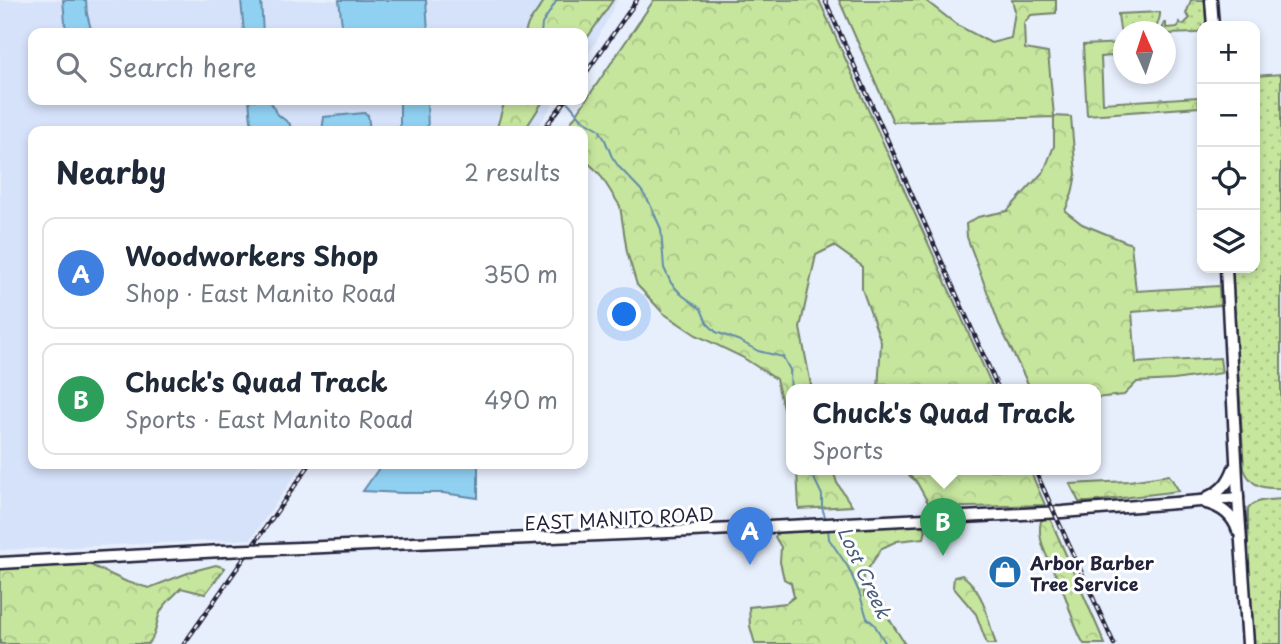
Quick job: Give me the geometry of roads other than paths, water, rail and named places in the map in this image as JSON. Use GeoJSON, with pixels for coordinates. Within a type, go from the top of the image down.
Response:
{"type":"FeatureCollection","features":[{"type":"Feature","properties":{"kind":"street"},"geometry":{"type":"LineString","coordinates":[[1211,0],[1213,21]]}},
{"type":"Feature","properties":{"kind":"street"},"geometry":{"type":"LineString","coordinates":[[1226,273],[1248,644]]}},
{"type":"Feature","properties":{"kind":"street"},"geometry":{"type":"LineString","coordinates":[[1196,501],[1223,488],[1236,461]]}},
{"type":"Feature","properties":{"kind":"street","name":"EAST MANITO ROAD"},"geometry":{"type":"LineString","coordinates":[[0,563],[1062,512],[1238,498]]}},
{"type":"Feature","properties":{"kind":"street"},"geometry":{"type":"LineString","coordinates":[[1196,501],[1223,510],[1236,525],[1241,541]]}},
{"type":"Feature","properties":{"kind":"water"},"geometry":{"type":"Polygon","coordinates":[[[63,0],[86,0],[91,28],[66,28],[63,0]]]}},
{"type":"Feature","properties":{"kind":"water"},"geometry":{"type":"Polygon","coordinates":[[[241,0],[261,0],[263,28],[244,28],[241,0]]]}},
{"type":"Feature","properties":{"kind":"water"},"geometry":{"type":"Polygon","coordinates":[[[339,0],[426,0],[428,28],[342,28],[339,0]]]}},
{"type":"Feature","properties":{"kind":"water"},"geometry":{"type":"Polygon","coordinates":[[[249,105],[272,105],[276,113],[290,124],[290,126],[252,126],[249,105]]]}},
{"type":"Feature","properties":{"kind":"water"},"geometry":{"type":"Polygon","coordinates":[[[400,105],[427,105],[428,126],[400,126],[400,105]]]}},
{"type":"Feature","properties":{"kind":"water"},"geometry":{"type":"Polygon","coordinates":[[[364,113],[368,115],[369,126],[323,126],[324,117],[364,113]]]}},
{"type":"Feature","properties":{"kind":"water"},"geometry":{"type":"Polygon","coordinates":[[[378,469],[478,469],[478,498],[443,493],[363,491],[378,469]]]}},
{"type":"Feature","properties":{"kind":"waterway","name":"Lost Creek"},"geometry":{"type":"LineString","coordinates":[[542,28],[557,0]]}},
{"type":"Feature","properties":{"kind":"waterway","name":"Lost Creek"},"geometry":{"type":"LineString","coordinates":[[570,105],[582,119],[599,129],[612,157],[649,202],[661,229],[664,268],[671,283],[701,309],[707,323],[716,332],[758,351],[783,357],[790,370],[791,384]]}},
{"type":"Feature","properties":{"kind":"waterway","name":"Lost Creek"},"geometry":{"type":"LineString","coordinates":[[812,475],[822,495],[822,508],[826,519]]}},
{"type":"Feature","properties":{"kind":"waterway","name":"Lost Creek"},"geometry":{"type":"LineString","coordinates":[[828,528],[829,539],[848,567],[867,618],[874,624],[886,644]]}},
{"type":"Feature","properties":{"kind":"railway"},"geometry":{"type":"LineString","coordinates":[[588,70],[637,0]]}},
{"type":"Feature","properties":{"kind":"railway"},"geometry":{"type":"LineString","coordinates":[[825,0],[996,384]]}},
{"type":"Feature","properties":{"kind":"railway"},"geometry":{"type":"LineString","coordinates":[[546,126],[562,105]]}},
{"type":"Feature","properties":{"kind":"railway"},"geometry":{"type":"LineString","coordinates":[[184,644],[306,469]]}},
{"type":"Feature","properties":{"kind":"railway"},"geometry":{"type":"LineString","coordinates":[[1037,475],[1114,644]]}},
{"type":"Feature","properties":{"kind":"place","name":"Chuck's Quad Track"},"geometry":{"type":"Point","coordinates":[943,556]}},
{"type":"Feature","properties":{"kind":"place","name":"Woodworkers Shop"},"geometry":{"type":"Point","coordinates":[750,565]}},
{"type":"Feature","properties":{"kind":"place","name":"Arbor Barber Tree Service"},"geometry":{"type":"Point","coordinates":[1005,572]}}]}
